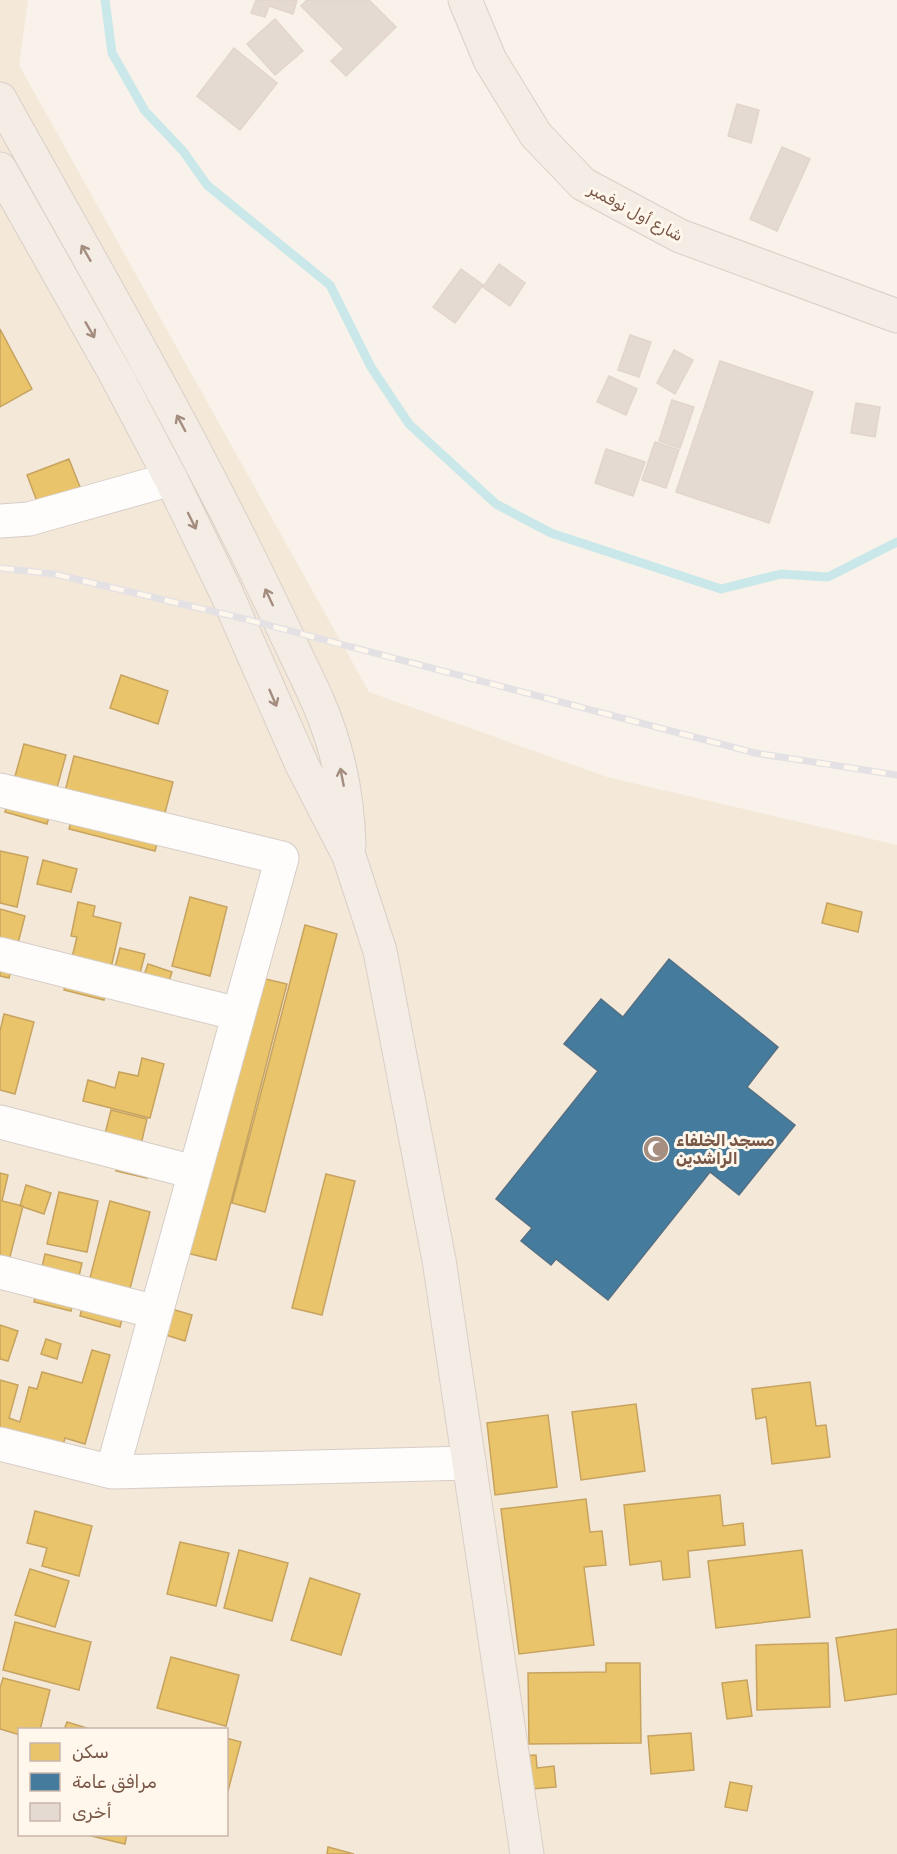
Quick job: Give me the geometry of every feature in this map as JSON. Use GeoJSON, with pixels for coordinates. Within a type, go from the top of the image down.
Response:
{"type":"FeatureCollection","features":[{"type":"Feature","properties":{"kind":"main road","name":"شارع أول نوفمبر"},"geometry":{"type":"LineString","coordinates":[[465,0],[490,60],[536,135],[584,184],[680,236],[897,316]]}},
{"type":"Feature","properties":{"kind":"main road"},"geometry":{"type":"LineString","coordinates":[[0,99],[144,354],[202,463],[258,574],[306,677],[322,713],[340,769],[346,798],[350,856]]}},
{"type":"Feature","properties":{"kind":"main road"},"geometry":{"type":"LineString","coordinates":[[0,169],[116,375],[171,479],[229,599],[302,765],[350,856],[380,951],[439,1260],[527,1854]]}},
{"type":"Feature","properties":{"kind":"street"},"geometry":{"type":"LineString","coordinates":[[0,521],[29,519],[171,479]]}},
{"type":"Feature","properties":{"kind":"street"},"geometry":{"type":"LineString","coordinates":[[0,790],[282,858],[112,1472]]}},
{"type":"Feature","properties":{"kind":"street"},"geometry":{"type":"LineString","coordinates":[[0,954],[238,1014]]}},
{"type":"Feature","properties":{"kind":"street"},"geometry":{"type":"LineString","coordinates":[[0,1122],[194,1172]]}},
{"type":"Feature","properties":{"kind":"street"},"geometry":{"type":"LineString","coordinates":[[0,1272],[156,1312]]}},
{"type":"Feature","properties":{"kind":"street"},"geometry":{"type":"LineString","coordinates":[[0,1444],[112,1472],[470,1463]]}},
{"type":"Feature","properties":{"kind":"shaded area"},"geometry":{"type":"Polygon","coordinates":[[[0,0],[28,0],[19,65],[369,692],[607,777],[897,845],[897,1854],[0,1854],[0,0]]]}},
{"type":"Feature","properties":{"kind":"building: سكن"},"geometry":{"type":"Polygon","coordinates":[[[0,329],[32,389],[0,407],[0,329]]]}},
{"type":"Feature","properties":{"kind":"building: سكن"},"geometry":{"type":"Polygon","coordinates":[[[69,459],[80,487],[38,504],[27,475],[69,459]]]}},
{"type":"Feature","properties":{"kind":"building: سكن"},"geometry":{"type":"Polygon","coordinates":[[[121,675],[168,691],[158,724],[110,708],[121,675]]]}},
{"type":"Feature","properties":{"kind":"building: سكن"},"geometry":{"type":"Polygon","coordinates":[[[24,744],[66,755],[47,824],[5,812],[24,744]]]}},
{"type":"Feature","properties":{"kind":"building: سكن"},"geometry":{"type":"Polygon","coordinates":[[[74,756],[173,782],[155,851],[69,829],[75,807],[62,803],[74,756]]]}},
{"type":"Feature","properties":{"kind":"building: سكن"},"geometry":{"type":"Polygon","coordinates":[[[0,851],[28,857],[17,907],[0,903],[0,851]]]}},
{"type":"Feature","properties":{"kind":"building: سكن"},"geometry":{"type":"Polygon","coordinates":[[[43,860],[77,869],[71,892],[37,884],[43,860]]]}},
{"type":"Feature","properties":{"kind":"building: سكن"},"geometry":{"type":"Polygon","coordinates":[[[190,897],[227,907],[210,976],[172,966],[190,897]]]}},
{"type":"Feature","properties":{"kind":"building: سكن"},"geometry":{"type":"Polygon","coordinates":[[[78,902],[95,906],[93,916],[121,923],[104,1000],[64,990],[77,937],[71,936],[78,902]]]}},
{"type":"Feature","properties":{"kind":"building: سكن"},"geometry":{"type":"Polygon","coordinates":[[[827,903],[862,912],[858,932],[822,923],[827,903]]]}},
{"type":"Feature","properties":{"kind":"building: سكن"},"geometry":{"type":"Polygon","coordinates":[[[0,909],[25,916],[9,978],[0,976],[0,909]]]}},
{"type":"Feature","properties":{"kind":"building: سكن"},"geometry":{"type":"Polygon","coordinates":[[[305,925],[337,934],[265,1212],[232,1203],[305,925]]]}},
{"type":"Feature","properties":{"kind":"building: سكن"},"geometry":{"type":"Polygon","coordinates":[[[120,948],[145,954],[133,1000],[108,994],[120,948]]]}},
{"type":"Feature","properties":{"kind":"building: سكن"},"geometry":{"type":"Polygon","coordinates":[[[148,964],[172,972],[162,1003],[137,995],[148,964]]]}},
{"type":"Feature","properties":{"kind":"building: سكن"},"geometry":{"type":"Polygon","coordinates":[[[253,976],[287,984],[216,1260],[182,1252],[253,976]]]}},
{"type":"Feature","properties":{"kind":"building: سكن"},"geometry":{"type":"Polygon","coordinates":[[[4,1014],[34,1022],[15,1094],[0,1090],[0,1031],[4,1014]]]}},
{"type":"Feature","properties":{"kind":"building: سكن"},"geometry":{"type":"Polygon","coordinates":[[[142,1058],[164,1064],[150,1118],[83,1101],[88,1080],[115,1088],[119,1072],[138,1076],[142,1058]]]}},
{"type":"Feature","properties":{"kind":"building: سكن"},"geometry":{"type":"Polygon","coordinates":[[[111,1110],[147,1119],[139,1153],[153,1156],[147,1178],[116,1171],[122,1146],[103,1142],[111,1110]]]}},
{"type":"Feature","properties":{"kind":"building: سكن"},"geometry":{"type":"Polygon","coordinates":[[[0,1173],[8,1175],[2,1201],[23,1206],[4,1280],[0,1279],[0,1173]]]}},
{"type":"Feature","properties":{"kind":"building: سكن"},"geometry":{"type":"Polygon","coordinates":[[[326,1174],[355,1181],[322,1315],[292,1308],[326,1174]]]}},
{"type":"Feature","properties":{"kind":"building: سكن"},"geometry":{"type":"Polygon","coordinates":[[[26,1185],[51,1193],[44,1214],[20,1206],[26,1185]]]}},
{"type":"Feature","properties":{"kind":"building: سكن"},"geometry":{"type":"Polygon","coordinates":[[[59,1192],[98,1201],[87,1252],[47,1244],[59,1192]]]}},
{"type":"Feature","properties":{"kind":"building: سكن"},"geometry":{"type":"Polygon","coordinates":[[[110,1201],[150,1212],[120,1327],[80,1316],[110,1201]]]}},
{"type":"Feature","properties":{"kind":"building: سكن"},"geometry":{"type":"Polygon","coordinates":[[[45,1254],[82,1263],[71,1311],[34,1302],[45,1254]]]}},
{"type":"Feature","properties":{"kind":"building: سكن"},"geometry":{"type":"Polygon","coordinates":[[[158,1305],[192,1315],[185,1341],[150,1330],[158,1305]]]}},
{"type":"Feature","properties":{"kind":"building: سكن"},"geometry":{"type":"Polygon","coordinates":[[[0,1325],[18,1331],[8,1361],[0,1359],[0,1325]]]}},
{"type":"Feature","properties":{"kind":"building: سكن"},"geometry":{"type":"Polygon","coordinates":[[[46,1339],[61,1344],[57,1359],[41,1354],[46,1339]]]}},
{"type":"Feature","properties":{"kind":"building: سكن"},"geometry":{"type":"Polygon","coordinates":[[[92,1350],[110,1355],[85,1444],[65,1438],[57,1468],[0,1460],[0,1380],[18,1385],[9,1418],[20,1422],[29,1387],[37,1389],[42,1372],[82,1383],[92,1350]]]}},
{"type":"Feature","properties":{"kind":"building: سكن"},"geometry":{"type":"Polygon","coordinates":[[[810,1382],[816,1426],[826,1425],[830,1457],[772,1464],[766,1417],[756,1419],[752,1389],[810,1382]]]}},
{"type":"Feature","properties":{"kind":"building: سكن"},"geometry":{"type":"Polygon","coordinates":[[[636,1404],[645,1471],[581,1480],[572,1412],[636,1404]]]}},
{"type":"Feature","properties":{"kind":"building: سكن"},"geometry":{"type":"Polygon","coordinates":[[[548,1415],[557,1487],[495,1495],[487,1423],[548,1415]]]}},
{"type":"Feature","properties":{"kind":"building: سكن"},"geometry":{"type":"Polygon","coordinates":[[[720,1495],[723,1526],[743,1523],[745,1545],[688,1551],[690,1577],[663,1580],[661,1561],[630,1565],[624,1505],[720,1495]]]}},
{"type":"Feature","properties":{"kind":"building: سكن"},"geometry":{"type":"Polygon","coordinates":[[[586,1499],[590,1532],[602,1531],[606,1565],[584,1567],[594,1645],[519,1654],[501,1509],[586,1499]]]}},
{"type":"Feature","properties":{"kind":"building: سكن"},"geometry":{"type":"Polygon","coordinates":[[[35,1511],[92,1526],[79,1576],[42,1566],[47,1548],[27,1543],[35,1511]]]}},
{"type":"Feature","properties":{"kind":"building: سكن"},"geometry":{"type":"Polygon","coordinates":[[[180,1542],[229,1553],[216,1606],[167,1594],[180,1542]]]}},
{"type":"Feature","properties":{"kind":"building: سكن"},"geometry":{"type":"Polygon","coordinates":[[[239,1550],[288,1563],[272,1621],[224,1608],[239,1550]]]}},
{"type":"Feature","properties":{"kind":"building: سكن"},"geometry":{"type":"Polygon","coordinates":[[[802,1550],[810,1617],[716,1628],[708,1561],[802,1550]]]}},
{"type":"Feature","properties":{"kind":"building: سكن"},"geometry":{"type":"Polygon","coordinates":[[[30,1569],[69,1581],[55,1627],[15,1615],[30,1569]]]}},
{"type":"Feature","properties":{"kind":"building: سكن"},"geometry":{"type":"Polygon","coordinates":[[[310,1578],[360,1594],[341,1655],[291,1640],[310,1578]]]}},
{"type":"Feature","properties":{"kind":"building: سكن"},"geometry":{"type":"Polygon","coordinates":[[[15,1622],[91,1642],[79,1690],[3,1670],[15,1622]]]}},
{"type":"Feature","properties":{"kind":"building: سكن"},"geometry":{"type":"Polygon","coordinates":[[[897,1629],[897,1694],[845,1701],[836,1638],[897,1629]]]}},
{"type":"Feature","properties":{"kind":"building: سكن"},"geometry":{"type":"Polygon","coordinates":[[[828,1643],[830,1707],[757,1710],[756,1645],[828,1643]]]}},
{"type":"Feature","properties":{"kind":"building: سكن"},"geometry":{"type":"Polygon","coordinates":[[[171,1657],[239,1675],[226,1726],[157,1708],[171,1657]]]}},
{"type":"Feature","properties":{"kind":"building: سكن"},"geometry":{"type":"Polygon","coordinates":[[[606,1663],[640,1663],[641,1743],[529,1744],[528,1673],[606,1672],[606,1663]]]}},
{"type":"Feature","properties":{"kind":"building: سكن"},"geometry":{"type":"Polygon","coordinates":[[[3,1678],[50,1690],[40,1728],[18,1728],[18,1734],[0,1729],[0,1688],[3,1678]]]}},
{"type":"Feature","properties":{"kind":"building: سكن"},"geometry":{"type":"Polygon","coordinates":[[[747,1680],[752,1716],[727,1719],[722,1683],[747,1680]]]}},
{"type":"Feature","properties":{"kind":"building: سكن"},"geometry":{"type":"Polygon","coordinates":[[[67,1722],[86,1728],[65,1728],[67,1722]]]}},
{"type":"Feature","properties":{"kind":"building: سكن"},"geometry":{"type":"Polygon","coordinates":[[[691,1733],[694,1770],[651,1774],[648,1736],[691,1733]]]}},
{"type":"Feature","properties":{"kind":"building: سكن"},"geometry":{"type":"Polygon","coordinates":[[[228,1739],[241,1742],[228,1791],[228,1739]]]}},
{"type":"Feature","properties":{"kind":"building: سكن"},"geometry":{"type":"Polygon","coordinates":[[[536,1755],[537,1768],[554,1766],[556,1787],[518,1790],[515,1756],[536,1755]]]}},
{"type":"Feature","properties":{"kind":"building: سكن"},"geometry":{"type":"Polygon","coordinates":[[[730,1782],[752,1786],[747,1811],[725,1807],[730,1782]]]}},
{"type":"Feature","properties":{"kind":"building: سكن"},"geometry":{"type":"Polygon","coordinates":[[[91,1836],[127,1836],[125,1844],[91,1836]]]}},
{"type":"Feature","properties":{"kind":"building: سكن"},"geometry":{"type":"Polygon","coordinates":[[[328,1847],[354,1854],[327,1854],[328,1847]]]}},
{"type":"Feature","properties":{"kind":"building: مرافق عامة","name":"مسجد الخلفاء الراشدين"},"geometry":{"type":"Polygon","coordinates":[[[669,959],[778,1047],[747,1087],[795,1125],[739,1195],[710,1172],[608,1300],[556,1259],[551,1265],[521,1241],[532,1228],[496,1199],[598,1071],[564,1044],[601,999],[623,1017],[669,959]]]}},
{"type":"Feature","properties":{"kind":"building: أخرى"},"geometry":{"type":"Polygon","coordinates":[[[256,0],[297,0],[293,14],[269,6],[265,17],[251,13],[256,0]]]}},
{"type":"Feature","properties":{"kind":"building: أخرى"},"geometry":{"type":"Polygon","coordinates":[[[307,0],[369,0],[396,27],[346,76],[331,61],[344,49],[301,6],[307,0]]]}},
{"type":"Feature","properties":{"kind":"building: أخرى"},"geometry":{"type":"Polygon","coordinates":[[[275,19],[303,51],[275,75],[247,44],[275,19]]]}},
{"type":"Feature","properties":{"kind":"building: أخرى"},"geometry":{"type":"Polygon","coordinates":[[[234,48],[277,83],[240,130],[197,96],[234,48]]]}},
{"type":"Feature","properties":{"kind":"building: أخرى"},"geometry":{"type":"Polygon","coordinates":[[[737,104],[759,110],[751,143],[728,136],[737,104]]]}},
{"type":"Feature","properties":{"kind":"building: أخرى"},"geometry":{"type":"Polygon","coordinates":[[[782,147],[810,159],[777,231],[750,219],[782,147]]]}},
{"type":"Feature","properties":{"kind":"building: أخرى"},"geometry":{"type":"Polygon","coordinates":[[[499,264],[525,283],[510,306],[483,287],[499,264]]]}},
{"type":"Feature","properties":{"kind":"building: أخرى"},"geometry":{"type":"Polygon","coordinates":[[[461,269],[483,285],[455,323],[433,307],[461,269]]]}},
{"type":"Feature","properties":{"kind":"building: أخرى"},"geometry":{"type":"Polygon","coordinates":[[[630,335],[651,342],[639,377],[618,370],[630,335]]]}},
{"type":"Feature","properties":{"kind":"building: أخرى"},"geometry":{"type":"Polygon","coordinates":[[[674,350],[693,360],[675,394],[657,383],[674,350]]]}},
{"type":"Feature","properties":{"kind":"building: أخرى"},"geometry":{"type":"Polygon","coordinates":[[[720,361],[813,392],[769,523],[676,492],[720,361]]]}},
{"type":"Feature","properties":{"kind":"building: أخرى"},"geometry":{"type":"Polygon","coordinates":[[[609,376],[637,389],[626,415],[597,402],[609,376]]]}},
{"type":"Feature","properties":{"kind":"building: أخرى"},"geometry":{"type":"Polygon","coordinates":[[[672,400],[694,407],[680,448],[659,441],[672,400]]]}},
{"type":"Feature","properties":{"kind":"building: أخرى"},"geometry":{"type":"Polygon","coordinates":[[[856,403],[880,407],[875,437],[851,433],[856,403]]]}},
{"type":"Feature","properties":{"kind":"building: أخرى"},"geometry":{"type":"Polygon","coordinates":[[[655,442],[679,450],[666,488],[642,480],[655,442]]]}},
{"type":"Feature","properties":{"kind":"building: أخرى"},"geometry":{"type":"Polygon","coordinates":[[[606,449],[645,462],[633,496],[595,483],[606,449]]]}},
{"type":"Feature","properties":{"kind":"waterway"},"geometry":{"type":"LineString","coordinates":[[105,0],[112,53],[145,111],[183,151],[207,185],[330,285],[371,367],[409,424],[496,504],[551,533],[721,589],[781,574],[828,577],[897,542]]}},
{"type":"Feature","properties":{"kind":"railway"},"geometry":{"type":"LineString","coordinates":[[0,568],[54,574],[237,617],[755,753],[897,775]]}},
{"type":"Feature","properties":{"kind":"place","name":"مسجد الخلفاء الراشدين"},"geometry":{"type":"Point","coordinates":[656,1149]}}]}
